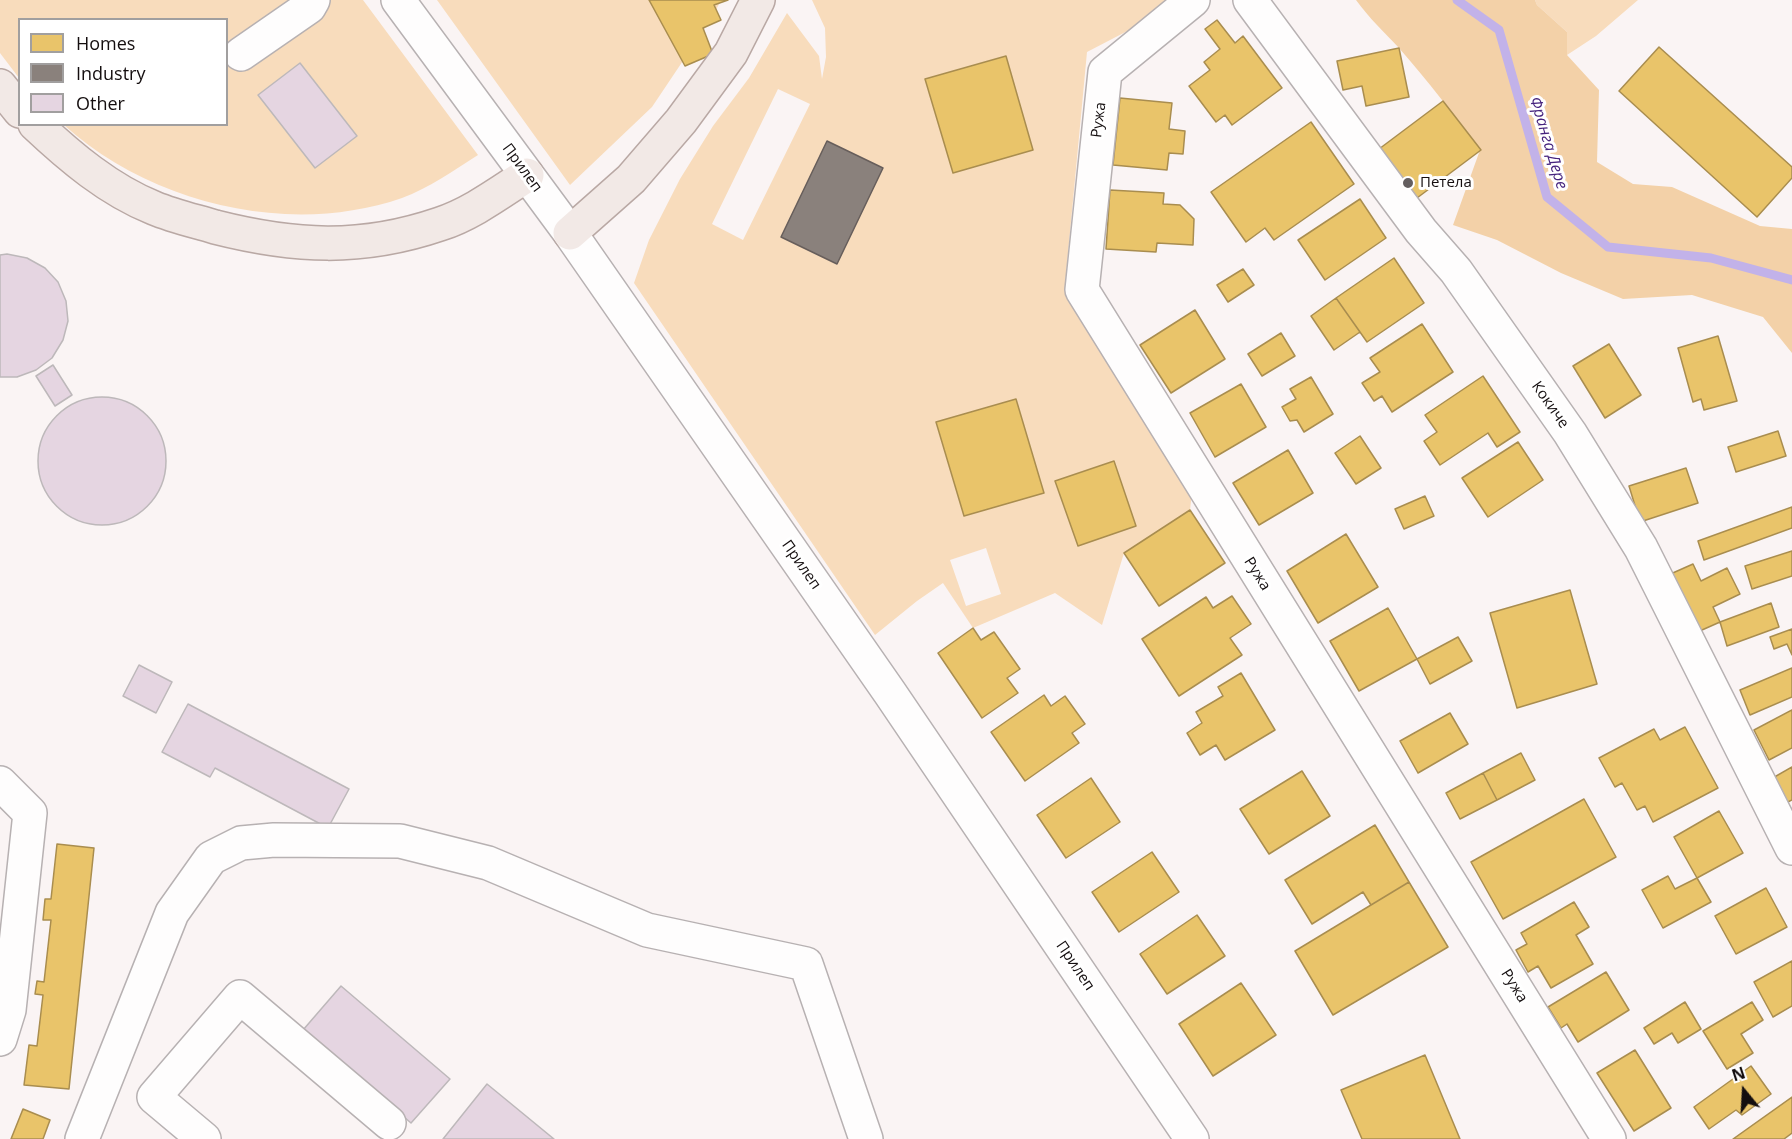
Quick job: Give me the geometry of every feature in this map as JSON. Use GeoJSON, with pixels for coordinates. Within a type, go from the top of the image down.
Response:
{"type":"FeatureCollection","features":[{"type":"Feature","properties":{"kind":"main road"},"geometry":{"type":"LineString","coordinates":[[570,233],[631,179],[681,121],[731,53],[758,0]]}},
{"type":"Feature","properties":{"kind":"main road"},"geometry":{"type":"LineString","coordinates":[[0,86],[18,108]]}},
{"type":"Feature","properties":{"kind":"main road"},"geometry":{"type":"LineString","coordinates":[[37,126],[64,151],[105,182],[153,208],[253,236],[311,244],[380,241],[441,224],[475,209],[527,175]]}},
{"type":"Feature","properties":{"kind":"street"},"geometry":{"type":"LineString","coordinates":[[241,54],[309,7],[313,0]]}},
{"type":"Feature","properties":{"kind":"street","name":"Прилеп"},"geometry":{"type":"LineString","coordinates":[[398,0],[570,233],[890,693],[1192,1139]]}},
{"type":"Feature","properties":{"kind":"street","name":"Ружа"},"geometry":{"type":"LineString","coordinates":[[1193,0],[1105,72],[1082,290],[1609,1139]]}},
{"type":"Feature","properties":{"kind":"street","name":"Кокиче"},"geometry":{"type":"LineString","coordinates":[[1250,0],[1421,231],[1456,271],[1570,434],[1641,548],[1792,848]]}},
{"type":"Feature","properties":{"kind":"street"},"geometry":{"type":"LineString","coordinates":[[0,783],[30,813],[9,1010],[0,1039]]}},
{"type":"Feature","properties":{"kind":"street"},"geometry":{"type":"LineString","coordinates":[[82,1139],[172,913],[211,858],[241,843],[274,840],[400,841],[488,863],[647,930],[806,964],[866,1139]]}},
{"type":"Feature","properties":{"kind":"street"},"geometry":{"type":"LineString","coordinates":[[204,1139],[154,1097],[240,997],[389,1123]]}},
{"type":"Feature","properties":{"kind":"shaded area"},"geometry":{"type":"Polygon","coordinates":[[[0,0],[363,0],[478,155],[441,179],[412,194],[359,209],[314,214],[269,213],[224,206],[180,193],[138,175],[99,152],[65,126],[228,126],[228,18],[18,18],[18,77],[0,53],[0,0]]]}},
{"type":"Feature","properties":{"kind":"shaded area"},"geometry":{"type":"Polygon","coordinates":[[[437,0],[721,0],[713,16],[652,107],[570,185],[437,0]]]}},
{"type":"Feature","properties":{"kind":"shaded area"},"geometry":{"type":"Polygon","coordinates":[[[812,0],[1187,0],[1087,52],[1065,285],[1192,492],[1190,510],[1124,553],[1102,625],[1055,593],[973,628],[943,583],[875,635],[634,283],[649,240],[680,179],[713,126],[749,78],[787,13],[819,56],[822,79],[826,57],[825,28],[812,0]],[[1005,56],[925,79],[953,173],[1033,150],[1005,56]],[[778,89],[712,224],[743,240],[810,104],[778,89]],[[1016,399],[936,423],[964,516],[1044,493],[1016,399]],[[1113,461],[1056,481],[1078,546],[1136,526],[1113,461]],[[986,548],[950,560],[966,606],[1001,594],[986,548]]]}},
{"type":"Feature","properties":{"kind":"shaded area"},"geometry":{"type":"Polygon","coordinates":[[[1356,0],[1535,0],[1537,5],[1567,32],[1567,55],[1599,90],[1597,162],[1633,184],[1672,187],[1760,226],[1792,229],[1792,353],[1763,317],[1692,295],[1623,299],[1561,273],[1497,240],[1453,225],[1480,150],[1420,73],[1356,0]]]}},
{"type":"Feature","properties":{"kind":"shaded area"},"geometry":{"type":"Polygon","coordinates":[[[1535,0],[1638,0],[1596,36],[1567,55],[1567,32],[1537,5],[1535,0]]]}},
{"type":"Feature","properties":{"kind":"building: Homes"},"geometry":{"type":"Polygon","coordinates":[[[649,0],[728,0],[714,5],[721,20],[703,28],[713,54],[685,66],[649,0]]]}},
{"type":"Feature","properties":{"kind":"building: Homes"},"geometry":{"type":"Polygon","coordinates":[[[1217,20],[1235,43],[1243,36],[1282,88],[1232,125],[1225,115],[1216,122],[1189,86],[1210,70],[1204,62],[1220,49],[1205,29],[1217,20]]]}},
{"type":"Feature","properties":{"kind":"building: Homes"},"geometry":{"type":"Polygon","coordinates":[[[1659,47],[1792,167],[1792,178],[1757,217],[1619,91],[1659,47]]]}},
{"type":"Feature","properties":{"kind":"building: Homes"},"geometry":{"type":"Polygon","coordinates":[[[1399,48],[1409,97],[1366,106],[1362,86],[1343,90],[1337,61],[1399,48]]]}},
{"type":"Feature","properties":{"kind":"building: Homes"},"geometry":{"type":"Polygon","coordinates":[[[1006,56],[1033,150],[953,173],[925,79],[1006,56]]]}},
{"type":"Feature","properties":{"kind":"building: Homes"},"geometry":{"type":"Polygon","coordinates":[[[1120,98],[1172,103],[1169,129],[1185,131],[1183,154],[1169,153],[1167,170],[1113,165],[1120,98]]]}},
{"type":"Feature","properties":{"kind":"building: Homes"},"geometry":{"type":"Polygon","coordinates":[[[1443,101],[1481,150],[1413,201],[1375,152],[1443,101]]]}},
{"type":"Feature","properties":{"kind":"building: Homes"},"geometry":{"type":"Polygon","coordinates":[[[1311,122],[1354,184],[1274,240],[1265,228],[1246,242],[1211,192],[1311,122]]]}},
{"type":"Feature","properties":{"kind":"building: Homes"},"geometry":{"type":"Polygon","coordinates":[[[1110,190],[1164,193],[1163,204],[1180,205],[1194,219],[1193,245],[1157,243],[1156,252],[1106,249],[1110,190]]]}},
{"type":"Feature","properties":{"kind":"building: Homes"},"geometry":{"type":"Polygon","coordinates":[[[1360,199],[1386,238],[1325,280],[1298,240],[1360,199]]]}},
{"type":"Feature","properties":{"kind":"building: Homes"},"geometry":{"type":"Polygon","coordinates":[[[1394,258],[1424,303],[1367,342],[1336,298],[1394,258]]]}},
{"type":"Feature","properties":{"kind":"building: Homes"},"geometry":{"type":"Polygon","coordinates":[[[1243,269],[1254,285],[1228,302],[1217,285],[1243,269]]]}},
{"type":"Feature","properties":{"kind":"building: Homes"},"geometry":{"type":"Polygon","coordinates":[[[1336,298],[1360,332],[1334,350],[1311,316],[1336,298]]]}},
{"type":"Feature","properties":{"kind":"building: Homes"},"geometry":{"type":"Polygon","coordinates":[[[1195,310],[1225,359],[1171,393],[1140,345],[1195,310]]]}},
{"type":"Feature","properties":{"kind":"building: Homes"},"geometry":{"type":"Polygon","coordinates":[[[1422,324],[1453,372],[1392,412],[1382,396],[1374,401],[1362,383],[1380,372],[1370,358],[1422,324]]]}},
{"type":"Feature","properties":{"kind":"building: Homes"},"geometry":{"type":"Polygon","coordinates":[[[1281,333],[1295,356],[1262,376],[1248,354],[1281,333]]]}},
{"type":"Feature","properties":{"kind":"building: Homes"},"geometry":{"type":"Polygon","coordinates":[[[1718,336],[1737,401],[1704,410],[1701,399],[1693,402],[1678,348],[1718,336]]]}},
{"type":"Feature","properties":{"kind":"building: Homes"},"geometry":{"type":"Polygon","coordinates":[[[1609,344],[1641,395],[1605,418],[1573,366],[1609,344]]]}},
{"type":"Feature","properties":{"kind":"building: Homes"},"geometry":{"type":"Polygon","coordinates":[[[1483,376],[1520,432],[1497,447],[1488,433],[1440,465],[1424,441],[1437,432],[1425,415],[1483,376]]]}},
{"type":"Feature","properties":{"kind":"building: Homes"},"geometry":{"type":"Polygon","coordinates":[[[1311,377],[1333,414],[1304,432],[1297,420],[1290,421],[1282,407],[1296,399],[1290,389],[1311,377]]]}},
{"type":"Feature","properties":{"kind":"building: Homes"},"geometry":{"type":"Polygon","coordinates":[[[1241,384],[1266,427],[1215,457],[1190,413],[1241,384]]]}},
{"type":"Feature","properties":{"kind":"building: Homes"},"geometry":{"type":"Polygon","coordinates":[[[1016,399],[1044,493],[964,516],[936,422],[1016,399]]]}},
{"type":"Feature","properties":{"kind":"building: Homes"},"geometry":{"type":"Polygon","coordinates":[[[1778,431],[1786,456],[1736,472],[1728,447],[1778,431]]]}},
{"type":"Feature","properties":{"kind":"building: Homes"},"geometry":{"type":"Polygon","coordinates":[[[1360,436],[1381,468],[1356,484],[1335,453],[1360,436]]]}},
{"type":"Feature","properties":{"kind":"building: Homes"},"geometry":{"type":"Polygon","coordinates":[[[1518,442],[1543,480],[1488,517],[1462,478],[1518,442]]]}},
{"type":"Feature","properties":{"kind":"building: Homes"},"geometry":{"type":"Polygon","coordinates":[[[1288,450],[1313,493],[1259,525],[1233,483],[1288,450]]]}},
{"type":"Feature","properties":{"kind":"building: Homes"},"geometry":{"type":"Polygon","coordinates":[[[1114,461],[1136,526],[1078,546],[1055,481],[1114,461]]]}},
{"type":"Feature","properties":{"kind":"building: Homes"},"geometry":{"type":"Polygon","coordinates":[[[1686,468],[1698,503],[1640,522],[1629,486],[1686,468]]]}},
{"type":"Feature","properties":{"kind":"building: Homes"},"geometry":{"type":"Polygon","coordinates":[[[1425,496],[1434,516],[1404,529],[1395,509],[1425,496]]]}},
{"type":"Feature","properties":{"kind":"building: Homes"},"geometry":{"type":"Polygon","coordinates":[[[1792,507],[1792,528],[1704,560],[1698,541],[1792,507]]]}},
{"type":"Feature","properties":{"kind":"building: Homes"},"geometry":{"type":"Polygon","coordinates":[[[1190,510],[1225,563],[1159,606],[1124,553],[1190,510]]]}},
{"type":"Feature","properties":{"kind":"building: Homes"},"geometry":{"type":"Polygon","coordinates":[[[1346,534],[1378,587],[1318,623],[1287,571],[1346,534]]]}},
{"type":"Feature","properties":{"kind":"building: Homes"},"geometry":{"type":"Polygon","coordinates":[[[1792,551],[1792,576],[1752,589],[1745,566],[1792,551]]]}},
{"type":"Feature","properties":{"kind":"building: Homes"},"geometry":{"type":"Polygon","coordinates":[[[1693,564],[1701,581],[1727,568],[1740,594],[1713,607],[1720,622],[1693,634],[1666,576],[1693,564]]]}},
{"type":"Feature","properties":{"kind":"building: Homes"},"geometry":{"type":"Polygon","coordinates":[[[1570,590],[1597,684],[1517,708],[1490,613],[1570,590]]]}},
{"type":"Feature","properties":{"kind":"building: Homes"},"geometry":{"type":"Polygon","coordinates":[[[1232,596],[1251,624],[1230,638],[1242,655],[1179,696],[1142,639],[1206,597],[1213,608],[1232,596]]]}},
{"type":"Feature","properties":{"kind":"building: Homes"},"geometry":{"type":"Polygon","coordinates":[[[1771,603],[1779,627],[1727,646],[1720,622],[1771,603]]]}},
{"type":"Feature","properties":{"kind":"building: Homes"},"geometry":{"type":"Polygon","coordinates":[[[1388,608],[1417,659],[1359,691],[1330,641],[1388,608]]]}},
{"type":"Feature","properties":{"kind":"building: Homes"},"geometry":{"type":"Polygon","coordinates":[[[973,628],[981,640],[994,632],[1020,669],[1007,678],[1018,693],[982,718],[938,653],[973,628]]]}},
{"type":"Feature","properties":{"kind":"building: Homes"},"geometry":{"type":"Polygon","coordinates":[[[1792,629],[1792,655],[1787,644],[1774,649],[1770,637],[1792,629]]]}},
{"type":"Feature","properties":{"kind":"building: Homes"},"geometry":{"type":"Polygon","coordinates":[[[1458,637],[1472,661],[1430,684],[1417,659],[1458,637]]]}},
{"type":"Feature","properties":{"kind":"building: Homes"},"geometry":{"type":"Polygon","coordinates":[[[1792,668],[1792,697],[1750,715],[1740,690],[1792,668]]]}},
{"type":"Feature","properties":{"kind":"building: Homes"},"geometry":{"type":"Polygon","coordinates":[[[1241,673],[1275,730],[1225,760],[1216,745],[1200,755],[1187,733],[1202,723],[1196,712],[1223,696],[1218,687],[1241,673]]]}},
{"type":"Feature","properties":{"kind":"building: Homes"},"geometry":{"type":"Polygon","coordinates":[[[1044,695],[1051,706],[1065,696],[1085,724],[1072,733],[1079,743],[1025,781],[991,732],[1044,695]]]}},
{"type":"Feature","properties":{"kind":"building: Homes"},"geometry":{"type":"Polygon","coordinates":[[[1792,710],[1792,748],[1769,760],[1754,730],[1792,710]]]}},
{"type":"Feature","properties":{"kind":"building: Homes"},"geometry":{"type":"Polygon","coordinates":[[[1450,713],[1468,744],[1418,773],[1400,741],[1450,713]]]}},
{"type":"Feature","properties":{"kind":"building: Homes"},"geometry":{"type":"Polygon","coordinates":[[[1685,727],[1718,788],[1653,822],[1645,806],[1637,810],[1622,783],[1615,787],[1599,758],[1654,729],[1660,740],[1685,727]]]}},
{"type":"Feature","properties":{"kind":"building: Homes"},"geometry":{"type":"Polygon","coordinates":[[[1521,753],[1535,780],[1497,800],[1483,773],[1521,753]]]}},
{"type":"Feature","properties":{"kind":"building: Homes"},"geometry":{"type":"Polygon","coordinates":[[[1792,767],[1792,800],[1784,804],[1771,779],[1792,767]]]}},
{"type":"Feature","properties":{"kind":"building: Homes"},"geometry":{"type":"Polygon","coordinates":[[[1302,771],[1330,816],[1269,854],[1240,809],[1302,771]]]}},
{"type":"Feature","properties":{"kind":"building: Homes"},"geometry":{"type":"Polygon","coordinates":[[[1483,773],[1497,800],[1460,819],[1446,793],[1483,773]]]}},
{"type":"Feature","properties":{"kind":"building: Homes"},"geometry":{"type":"Polygon","coordinates":[[[1091,778],[1120,822],[1066,858],[1037,815],[1091,778]]]}},
{"type":"Feature","properties":{"kind":"building: Homes"},"geometry":{"type":"Polygon","coordinates":[[[1584,799],[1616,857],[1503,919],[1471,862],[1584,799]]]}},
{"type":"Feature","properties":{"kind":"building: Homes"},"geometry":{"type":"Polygon","coordinates":[[[1719,811],[1743,853],[1697,878],[1674,837],[1719,811]]]}},
{"type":"Feature","properties":{"kind":"building: Homes"},"geometry":{"type":"Polygon","coordinates":[[[1375,825],[1409,882],[1371,905],[1363,892],[1312,924],[1285,880],[1375,825]]]}},
{"type":"Feature","properties":{"kind":"building: Homes"},"geometry":{"type":"Polygon","coordinates":[[[57,844],[94,848],[69,1089],[24,1085],[29,1045],[37,1046],[43,995],[35,994],[37,981],[44,982],[51,920],[43,920],[45,899],[51,899],[57,844]]]}},
{"type":"Feature","properties":{"kind":"building: Homes"},"geometry":{"type":"Polygon","coordinates":[[[1152,852],[1179,892],[1119,932],[1092,892],[1152,852]]]}},
{"type":"Feature","properties":{"kind":"building: Homes"},"geometry":{"type":"Polygon","coordinates":[[[1668,876],[1675,889],[1697,878],[1711,902],[1663,928],[1642,890],[1668,876]]]}},
{"type":"Feature","properties":{"kind":"building: Homes"},"geometry":{"type":"Polygon","coordinates":[[[1409,882],[1448,947],[1333,1015],[1295,951],[1409,882]]]}},
{"type":"Feature","properties":{"kind":"building: Homes"},"geometry":{"type":"Polygon","coordinates":[[[1766,888],[1787,927],[1736,954],[1715,916],[1766,888]]]}},
{"type":"Feature","properties":{"kind":"building: Homes"},"geometry":{"type":"Polygon","coordinates":[[[1574,902],[1589,927],[1576,935],[1593,964],[1551,988],[1538,966],[1528,972],[1516,950],[1527,944],[1521,933],[1574,902]]]}},
{"type":"Feature","properties":{"kind":"building: Homes"},"geometry":{"type":"Polygon","coordinates":[[[1197,915],[1225,956],[1167,994],[1140,954],[1197,915]]]}},
{"type":"Feature","properties":{"kind":"building: Homes"},"geometry":{"type":"Polygon","coordinates":[[[1792,961],[1792,1006],[1773,1017],[1754,982],[1792,961]]]}},
{"type":"Feature","properties":{"kind":"building: Homes"},"geometry":{"type":"Polygon","coordinates":[[[1606,972],[1629,1010],[1578,1042],[1567,1024],[1561,1028],[1548,1007],[1606,972]]]}},
{"type":"Feature","properties":{"kind":"building: Homes"},"geometry":{"type":"Polygon","coordinates":[[[1241,983],[1276,1035],[1213,1076],[1179,1024],[1241,983]]]}},
{"type":"Feature","properties":{"kind":"building: Homes"},"geometry":{"type":"Polygon","coordinates":[[[1685,1002],[1701,1029],[1678,1043],[1672,1033],[1654,1044],[1644,1028],[1685,1002]]]}},
{"type":"Feature","properties":{"kind":"building: Homes"},"geometry":{"type":"Polygon","coordinates":[[[1752,1002],[1763,1020],[1741,1034],[1753,1053],[1727,1069],[1703,1031],[1752,1002]]]}},
{"type":"Feature","properties":{"kind":"building: Homes"},"geometry":{"type":"Polygon","coordinates":[[[1635,1050],[1671,1108],[1634,1131],[1597,1073],[1635,1050]]]}},
{"type":"Feature","properties":{"kind":"building: Homes"},"geometry":{"type":"Polygon","coordinates":[[[1425,1055],[1460,1139],[1362,1139],[1341,1090],[1425,1055]]]}},
{"type":"Feature","properties":{"kind":"building: Homes"},"geometry":{"type":"Polygon","coordinates":[[[1751,1066],[1771,1094],[1742,1115],[1736,1110],[1709,1129],[1694,1107],[1751,1066]]]}},
{"type":"Feature","properties":{"kind":"building: Homes"},"geometry":{"type":"Polygon","coordinates":[[[1792,1097],[1792,1133],[1784,1139],[1733,1139],[1792,1097]]]}},
{"type":"Feature","properties":{"kind":"building: Homes"},"geometry":{"type":"Polygon","coordinates":[[[23,1109],[50,1120],[43,1139],[11,1139],[23,1109]]]}},
{"type":"Feature","properties":{"kind":"building: Industry"},"geometry":{"type":"Polygon","coordinates":[[[827,141],[883,168],[837,264],[781,237],[827,141]]]}},
{"type":"Feature","properties":{"kind":"building: Other"},"geometry":{"type":"Polygon","coordinates":[[[300,63],[357,136],[315,168],[258,95],[300,63]]]}},
{"type":"Feature","properties":{"kind":"building: Other"},"geometry":{"type":"Polygon","coordinates":[[[0,255],[27,258],[45,268],[58,282],[66,301],[68,321],[63,340],[52,358],[36,370],[17,377],[0,377],[0,255]]]}},
{"type":"Feature","properties":{"kind":"building: Other"},"geometry":{"type":"Polygon","coordinates":[[[53,365],[72,395],[55,406],[36,376],[53,365]]]}},
{"type":"Feature","properties":{"kind":"building: Other"},"geometry":{"type":"Polygon","coordinates":[[[102,397],[127,402],[147,416],[161,436],[166,461],[161,486],[147,506],[127,520],[102,525],[77,520],[57,506],[43,486],[38,461],[43,436],[57,416],[77,402],[102,397]]]}},
{"type":"Feature","properties":{"kind":"building: Other"},"geometry":{"type":"Polygon","coordinates":[[[139,665],[172,682],[156,713],[123,696],[139,665]]]}},
{"type":"Feature","properties":{"kind":"building: Other"},"geometry":{"type":"Polygon","coordinates":[[[188,704],[349,789],[328,828],[215,768],[210,777],[162,752],[188,704]]]}},
{"type":"Feature","properties":{"kind":"building: Other"},"geometry":{"type":"Polygon","coordinates":[[[341,986],[450,1079],[411,1123],[303,1030],[341,986]]]}},
{"type":"Feature","properties":{"kind":"building: Other"},"geometry":{"type":"Polygon","coordinates":[[[487,1084],[554,1139],[443,1139],[487,1084]]]}},
{"type":"Feature","properties":{"kind":"waterway","name":"Франга Дере"},"geometry":{"type":"LineString","coordinates":[[1457,0],[1499,30],[1547,197],[1608,247],[1711,258],[1792,280]]}},
{"type":"Feature","properties":{"kind":"place","name":"Петела"},"geometry":{"type":"Point","coordinates":[1408,183]}}]}
